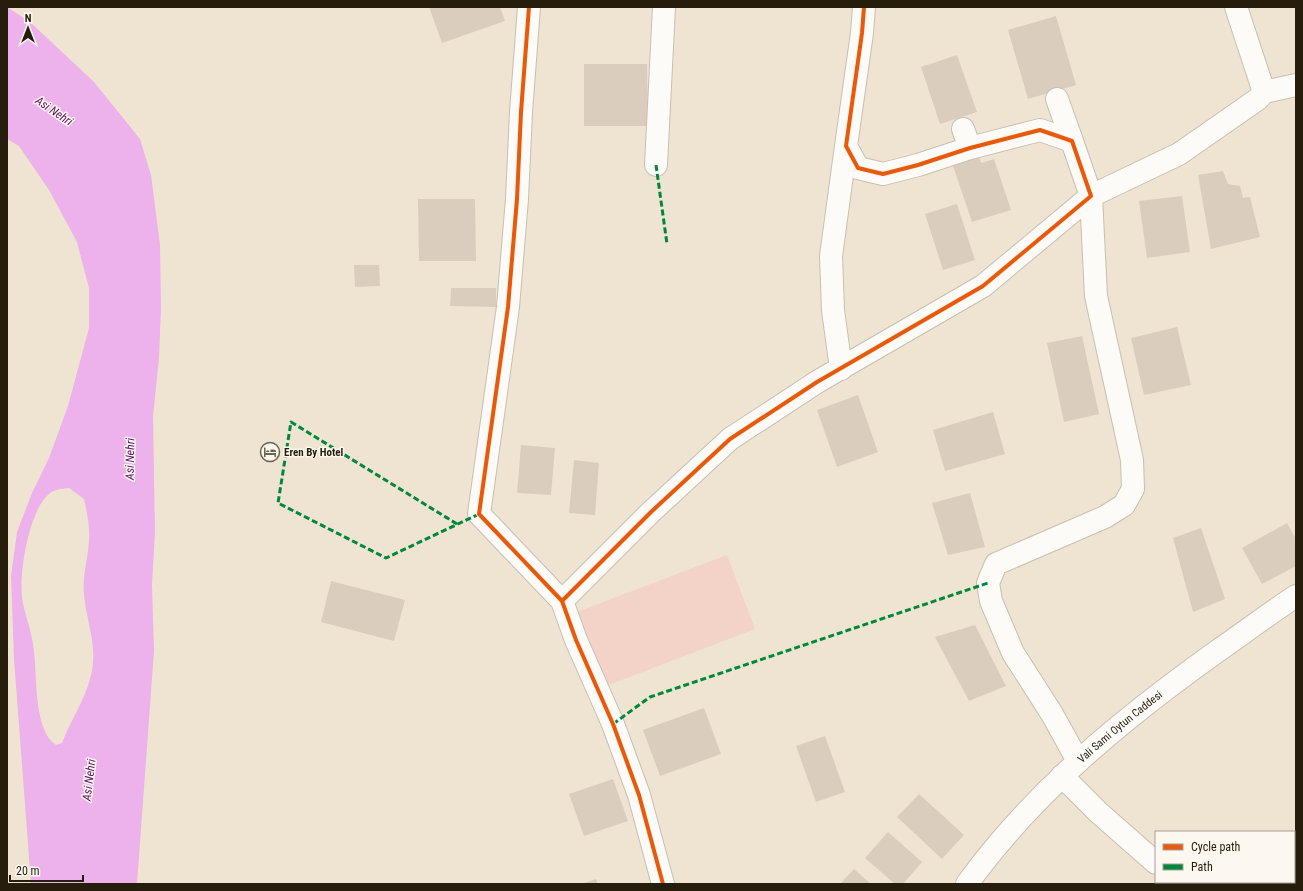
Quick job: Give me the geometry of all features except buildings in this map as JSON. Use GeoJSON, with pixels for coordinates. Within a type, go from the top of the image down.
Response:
{"type":"FeatureCollection","features":[{"type":"Feature","properties":{"kind":"street"},"geometry":{"type":"LineString","coordinates":[[529,7],[520,112],[517,199],[508,307],[479,514],[562,601],[576,640],[613,724],[639,795],[663,884]]}},
{"type":"Feature","properties":{"kind":"street"},"geometry":{"type":"LineString","coordinates":[[656,165],[664,7]]}},
{"type":"Feature","properties":{"kind":"street"},"geometry":{"type":"LineString","coordinates":[[841,369],[833,310],[831,256],[862,33],[864,7]]}},
{"type":"Feature","properties":{"kind":"street"},"geometry":{"type":"LineString","coordinates":[[1236,7],[1264,92]]}},
{"type":"Feature","properties":{"kind":"street"},"geometry":{"type":"LineString","coordinates":[[562,601],[651,512],[730,439],[841,369],[983,286],[1091,196],[1179,154],[1258,99],[1264,92],[1296,85]]}},
{"type":"Feature","properties":{"kind":"street"},"geometry":{"type":"LineString","coordinates":[[1057,99],[1091,196],[1096,296],[1132,460],[1133,489],[1124,505],[1104,517],[996,564],[988,583],[991,601],[1013,653],[1052,714],[1078,760]]}},
{"type":"Feature","properties":{"kind":"street"},"geometry":{"type":"LineString","coordinates":[[846,146],[858,168],[883,174],[918,165],[966,138],[1040,130],[1072,141]]}},
{"type":"Feature","properties":{"kind":"street","name":"Vali Sami Oytun Caddesi"},"geometry":{"type":"LineString","coordinates":[[967,884],[1006,833],[1078,760],[1128,718],[1194,667],[1296,596]]}},
{"type":"Feature","properties":{"kind":"street"},"geometry":{"type":"LineString","coordinates":[[1062,776],[1098,812],[1155,862]]}},
{"type":"Feature","properties":{"kind":"shaded area"},"geometry":{"type":"Polygon","coordinates":[[[727,555],[755,629],[606,686],[577,612],[727,555]]]}},
{"type":"Feature","properties":{"kind":"water","name":"Asi Nehri"},"geometry":{"type":"Polygon","coordinates":[[[7,7],[30,22],[94,82],[140,139],[151,175],[160,245],[161,307],[159,358],[153,416],[155,533],[152,584],[154,651],[137,884],[31,884],[14,659],[11,576],[17,532],[32,493],[49,458],[68,406],[89,328],[89,288],[77,242],[49,190],[19,146],[7,139],[7,7]],[[69,488],[54,491],[42,502],[31,527],[22,573],[22,597],[33,644],[39,713],[48,737],[56,745],[62,743],[81,704],[90,679],[92,668],[92,637],[84,595],[84,574],[89,535],[84,499],[69,488]]]}},
{"type":"Feature","properties":{"kind":"marked path"},"geometry":{"type":"LineString","coordinates":[[656,165],[667,244]]}},
{"type":"Feature","properties":{"kind":"marked path"},"geometry":{"type":"LineString","coordinates":[[457,524],[291,422],[278,503],[386,558],[479,514]]}},
{"type":"Feature","properties":{"kind":"marked path"},"geometry":{"type":"LineString","coordinates":[[613,724],[650,697],[988,583]]}},
{"type":"Feature","properties":{"kind":"cycle path"},"geometry":{"type":"LineString","coordinates":[[529,7],[521,112],[517,199],[508,307],[479,514],[562,601],[576,640],[613,724],[639,795],[663,884]]}},
{"type":"Feature","properties":{"kind":"cycle path"},"geometry":{"type":"LineString","coordinates":[[562,601],[651,512],[730,439],[817,382],[983,286],[1091,196],[1072,141],[1040,130],[970,148],[918,165],[883,174],[858,168],[846,146],[862,33],[864,7]]}},
{"type":"Feature","properties":{"kind":"place","name":"Eren By Hotel"},"geometry":{"type":"Point","coordinates":[270,452]}}]}
